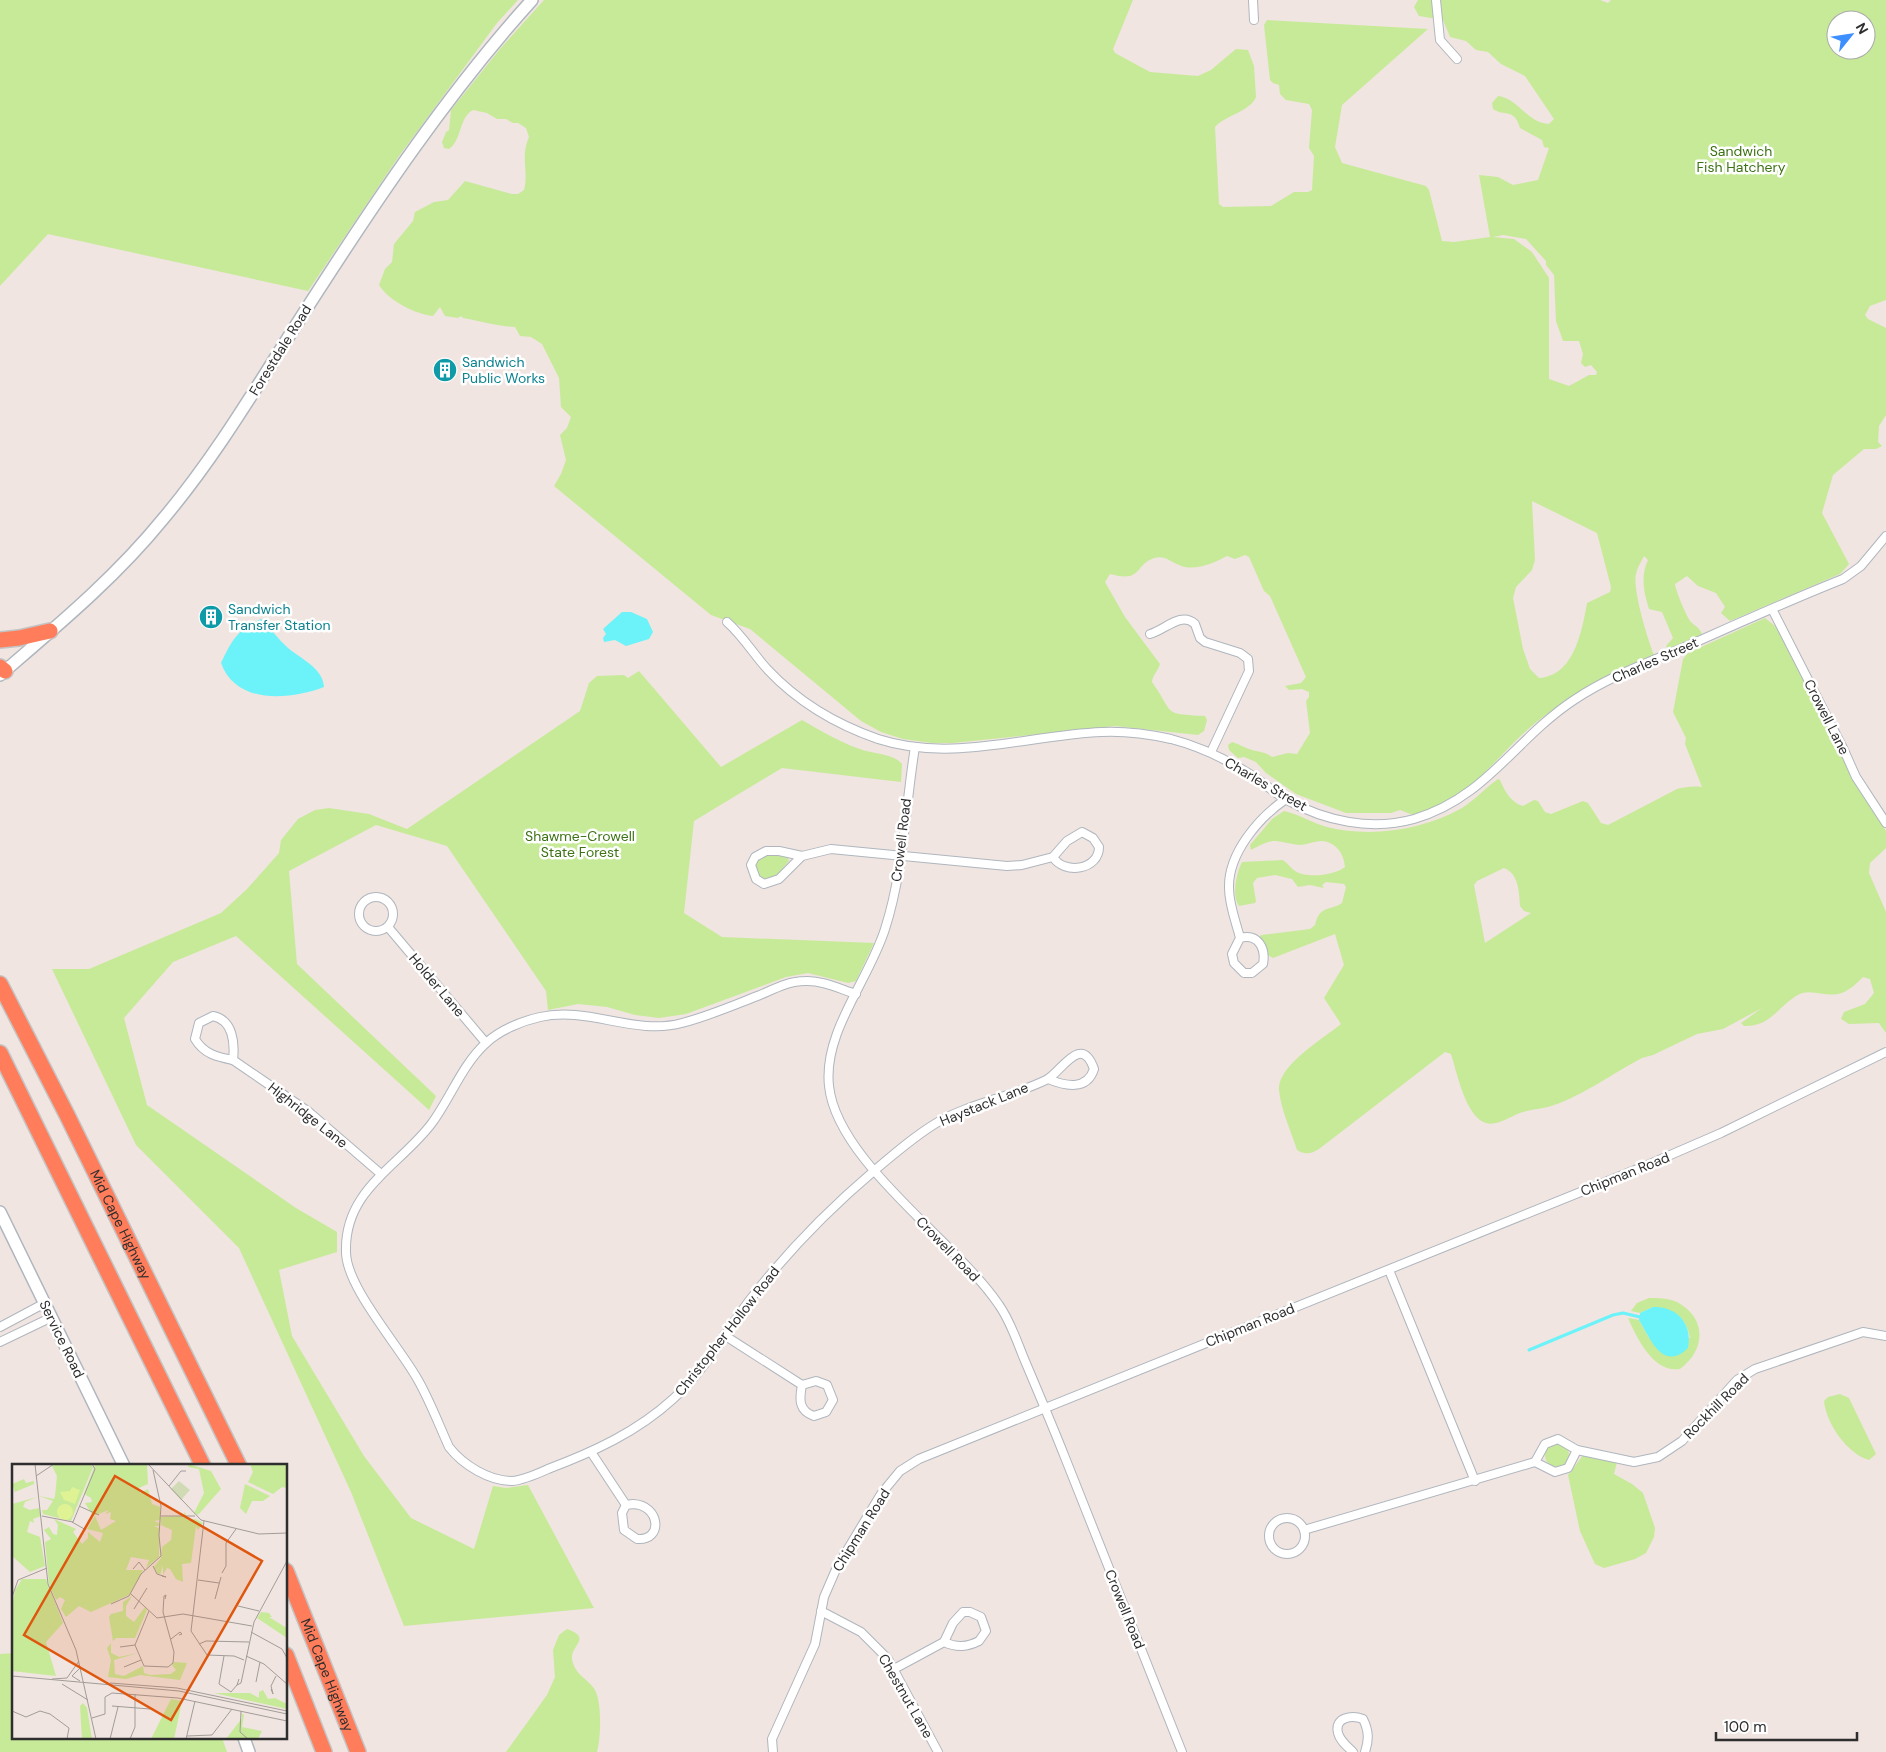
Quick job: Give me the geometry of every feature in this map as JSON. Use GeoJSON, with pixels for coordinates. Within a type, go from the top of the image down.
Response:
{"type":"FeatureCollection","features":[{"type":"Feature","properties":{"kind":"highway"},"geometry":{"type":"LineString","coordinates":[[0,640],[50,631]]}},
{"type":"Feature","properties":{"kind":"highway","name":"Mid Cape Highway"},"geometry":{"type":"LineString","coordinates":[[0,984],[67,1115],[238,1464]]}},
{"type":"Feature","properties":{"kind":"highway"},"geometry":{"type":"LineString","coordinates":[[0,1052],[202,1464]]}},
{"type":"Feature","properties":{"kind":"highway","name":"Mid Cape Highway"},"geometry":{"type":"LineString","coordinates":[[288,1576],[358,1752]]}},
{"type":"Feature","properties":{"kind":"highway"},"geometry":{"type":"LineString","coordinates":[[288,1660],[324,1752]]}},
{"type":"Feature","properties":{"kind":"main road","name":"Forestdale Road"},"geometry":{"type":"LineString","coordinates":[[2,671],[84,601],[138,548],[178,501],[265,376],[329,274],[405,162],[488,52],[532,0]]}},
{"type":"Feature","properties":{"kind":"main road","name":"Service Road"},"geometry":{"type":"LineString","coordinates":[[0,1212],[123,1464]]}},
{"type":"Feature","properties":{"kind":"main road"},"geometry":{"type":"LineString","coordinates":[[245,1740],[249,1752]]}},
{"type":"Feature","properties":{"kind":"street"},"geometry":{"type":"LineString","coordinates":[[1253,0],[1254,20]]}},
{"type":"Feature","properties":{"kind":"street"},"geometry":{"type":"LineString","coordinates":[[1436,0],[1440,40],[1457,59]]}},
{"type":"Feature","properties":{"kind":"street","name":"Charles Street"},"geometry":{"type":"LineString","coordinates":[[727,622],[767,668],[799,700],[832,721],[891,743],[944,750],[972,749],[1028,740],[1111,732],[1150,735],[1187,743],[1211,752],[1255,777],[1286,799],[1313,812],[1352,823],[1393,823],[1413,819],[1439,810],[1466,795],[1496,770],[1551,717],[1592,689],[1843,579],[1861,566],[1886,536]]}},
{"type":"Feature","properties":{"kind":"street","name":"Crowell Lane"},"geometry":{"type":"LineString","coordinates":[[1772,609],[1843,748],[1854,774],[1886,823]]}},
{"type":"Feature","properties":{"kind":"street"},"geometry":{"type":"LineString","coordinates":[[1150,634],[1165,629],[1177,620],[1187,619],[1195,624],[1202,640],[1240,653],[1248,659],[1249,671],[1211,752]]}},
{"type":"Feature","properties":{"kind":"street","name":"Crowell Road"},"geometry":{"type":"LineString","coordinates":[[915,747],[908,788],[902,857],[886,928],[833,1044],[828,1071],[829,1088],[837,1119],[875,1170],[971,1271],[1008,1319],[1046,1408],[1182,1752]]}},
{"type":"Feature","properties":{"kind":"street"},"geometry":{"type":"LineString","coordinates":[[1240,938],[1248,936],[1255,938],[1261,944],[1265,954],[1263,964],[1252,973],[1244,973],[1234,963],[1232,954],[1240,938],[1229,889],[1235,860],[1257,825],[1286,799]]}},
{"type":"Feature","properties":{"kind":"street"},"geometry":{"type":"LineString","coordinates":[[802,856],[782,876],[771,883],[761,883],[752,873],[752,862],[763,852],[774,850],[802,856],[831,849],[1007,866],[1022,865],[1053,857],[1067,842],[1082,832],[1093,838],[1098,846],[1096,859],[1081,868],[1060,864],[1053,857]]}},
{"type":"Feature","properties":{"kind":"street"},"geometry":{"type":"LineString","coordinates":[[373,897],[388,902],[393,912],[388,927],[378,932],[366,928],[360,919],[360,907],[364,902],[373,897]]}},
{"type":"Feature","properties":{"kind":"street","name":"Holder Lane"},"geometry":{"type":"LineString","coordinates":[[388,927],[486,1043]]}},
{"type":"Feature","properties":{"kind":"street","name":"Christopher Hollow Road"},"geometry":{"type":"LineString","coordinates":[[856,994],[816,981],[805,981],[786,984],[719,1010],[668,1026],[637,1025],[585,1015],[551,1015],[527,1020],[505,1030],[486,1043],[462,1073],[432,1123],[408,1150],[380,1174],[360,1199],[351,1219],[346,1237],[348,1264],[363,1298],[418,1380],[452,1451],[461,1460],[479,1472],[500,1480],[514,1481],[591,1452],[626,1434],[675,1398],[764,1282],[811,1229],[875,1170]]}},
{"type":"Feature","properties":{"kind":"street","name":"Highridge Lane"},"geometry":{"type":"LineString","coordinates":[[233,1060],[234,1048],[228,1023],[213,1016],[199,1023],[195,1038],[199,1045],[215,1057],[233,1060],[309,1112],[380,1174]]}},
{"type":"Feature","properties":{"kind":"street","name":"Chipman Road"},"geometry":{"type":"LineString","coordinates":[[773,1752],[772,1739],[815,1644],[824,1597],[837,1567],[881,1494],[900,1471],[938,1449],[1046,1408],[1679,1152],[1886,1052]]}},
{"type":"Feature","properties":{"kind":"street","name":"Haystack Lane"},"geometry":{"type":"LineString","coordinates":[[875,1170],[938,1121],[1048,1079],[1075,1055],[1082,1054],[1088,1057],[1094,1069],[1091,1077],[1082,1084],[1060,1084],[1048,1079]]}},
{"type":"Feature","properties":{"kind":"street"},"geometry":{"type":"LineString","coordinates":[[1389,1270],[1475,1480]]}},
{"type":"Feature","properties":{"kind":"street"},"geometry":{"type":"LineString","coordinates":[[0,1327],[45,1303]]}},
{"type":"Feature","properties":{"kind":"street"},"geometry":{"type":"LineString","coordinates":[[0,1342],[52,1317]]}},
{"type":"Feature","properties":{"kind":"street","name":"Rockhill Road"},"geometry":{"type":"LineString","coordinates":[[1535,1462],[1545,1444],[1554,1440],[1563,1440],[1577,1450],[1586,1450],[1634,1462],[1658,1457],[1682,1440],[1737,1380],[1755,1368],[1863,1332],[1886,1336]]}},
{"type":"Feature","properties":{"kind":"street"},"geometry":{"type":"LineString","coordinates":[[724,1335],[802,1385],[816,1381],[827,1385],[832,1400],[826,1412],[814,1416],[807,1414],[800,1402],[802,1385]]}},
{"type":"Feature","properties":{"kind":"street"},"geometry":{"type":"LineString","coordinates":[[1304,1530],[1535,1462],[1550,1471],[1559,1472],[1571,1464],[1577,1450]]}},
{"type":"Feature","properties":{"kind":"street"},"geometry":{"type":"LineString","coordinates":[[591,1452],[626,1505]]}},
{"type":"Feature","properties":{"kind":"street"},"geometry":{"type":"LineString","coordinates":[[641,1504],[649,1509],[656,1524],[654,1532],[649,1537],[637,1539],[624,1530],[622,1514],[626,1505],[641,1504]]}},
{"type":"Feature","properties":{"kind":"street"},"geometry":{"type":"LineString","coordinates":[[1279,1519],[1294,1519],[1304,1530],[1303,1543],[1292,1553],[1277,1551],[1271,1544],[1270,1530],[1279,1519]]}},
{"type":"Feature","properties":{"kind":"street","name":"Chestnut Lane"},"geometry":{"type":"LineString","coordinates":[[821,1611],[861,1632],[873,1642],[894,1669],[938,1752]]}},
{"type":"Feature","properties":{"kind":"street"},"geometry":{"type":"LineString","coordinates":[[894,1669],[944,1642],[958,1615],[970,1612],[981,1618],[986,1631],[979,1641],[962,1646],[952,1646],[944,1642]]}},
{"type":"Feature","properties":{"kind":"street"},"geometry":{"type":"LineString","coordinates":[[1353,1752],[1342,1742],[1337,1731],[1339,1723],[1353,1716],[1363,1719],[1366,1725],[1369,1736],[1365,1752]]}},
{"type":"Feature","properties":{"kind":"green space"},"geometry":{"type":"Polygon","coordinates":[[[0,0],[518,0],[497,23],[399,156],[308,291],[48,234],[0,286],[0,0]]]}},
{"type":"Feature","properties":{"kind":"green space","name":"Sandwich Fish Hatchery"},"geometry":{"type":"Polygon","coordinates":[[[544,0],[1133,0],[1113,49],[1115,53],[1150,72],[1198,76],[1211,70],[1236,49],[1248,50],[1254,66],[1256,97],[1249,106],[1215,127],[1219,204],[1223,207],[1271,206],[1294,192],[1308,192],[1312,190],[1314,156],[1309,148],[1312,110],[1309,104],[1286,100],[1280,94],[1279,85],[1270,80],[1264,25],[1267,20],[1428,29],[1342,105],[1335,147],[1342,163],[1426,186],[1429,190],[1442,241],[1454,242],[1490,237],[1479,175],[1498,177],[1513,185],[1538,180],[1549,148],[1544,147],[1542,140],[1520,128],[1515,117],[1493,109],[1492,103],[1498,96],[1511,101],[1541,123],[1549,124],[1554,119],[1525,76],[1501,64],[1488,52],[1476,50],[1466,41],[1450,37],[1443,20],[1419,16],[1414,7],[1418,0],[1600,0],[1608,3],[1611,0],[1886,0],[1886,300],[1870,306],[1865,315],[1868,319],[1886,328],[1886,415],[1879,426],[1878,442],[1882,446],[1876,449],[1864,449],[1833,475],[1822,513],[1849,564],[1840,574],[1730,621],[1721,613],[1725,607],[1716,593],[1698,586],[1687,576],[1675,584],[1689,619],[1702,634],[1668,649],[1666,646],[1673,638],[1662,612],[1649,609],[1647,603],[1643,578],[1648,560],[1644,556],[1636,574],[1636,591],[1654,655],[1569,699],[1527,730],[1484,774],[1453,799],[1413,815],[1400,810],[1391,813],[1346,813],[1296,794],[1266,773],[1256,762],[1244,757],[1238,758],[1229,750],[1228,745],[1232,742],[1272,757],[1288,753],[1297,754],[1310,733],[1306,701],[1309,697],[1309,692],[1302,689],[1289,690],[1285,686],[1301,683],[1306,677],[1270,596],[1264,591],[1249,557],[1245,555],[1235,559],[1227,556],[1210,564],[1191,568],[1158,557],[1148,561],[1133,575],[1121,576],[1110,574],[1105,582],[1125,617],[1160,664],[1152,682],[1167,706],[1175,713],[1205,716],[1207,720],[1204,731],[1198,735],[1115,726],[953,743],[932,743],[903,739],[881,732],[861,721],[750,629],[711,615],[554,486],[566,460],[560,435],[567,428],[571,417],[561,407],[559,378],[542,344],[531,337],[520,336],[515,327],[501,326],[461,316],[458,318],[445,316],[440,307],[433,316],[418,313],[403,306],[383,291],[379,285],[385,269],[392,262],[394,244],[413,221],[415,212],[434,202],[448,200],[465,181],[512,194],[518,194],[524,190],[526,177],[525,151],[529,137],[526,128],[518,123],[513,123],[506,119],[497,119],[487,113],[473,110],[465,118],[453,145],[449,149],[444,148],[442,142],[446,132],[449,130],[451,110],[500,49],[544,0]],[[1503,235],[1493,237],[1514,239],[1532,252],[1549,278],[1549,379],[1569,386],[1589,375],[1596,375],[1597,372],[1591,365],[1585,367],[1581,363],[1583,354],[1579,341],[1563,341],[1556,321],[1554,275],[1546,265],[1546,261],[1526,239],[1503,235]],[[1532,501],[1535,560],[1532,570],[1516,587],[1513,598],[1523,649],[1530,669],[1539,678],[1551,675],[1561,669],[1568,661],[1579,639],[1587,603],[1610,592],[1611,587],[1597,533],[1532,501]]]}},
{"type":"Feature","properties":{"kind":"green space"},"geometry":{"type":"Polygon","coordinates":[[[1765,618],[1775,626],[1797,663],[1847,767],[1886,831],[1886,848],[1870,863],[1869,873],[1886,912],[1886,1033],[1879,1023],[1849,1024],[1841,1019],[1844,1012],[1865,1004],[1874,993],[1870,979],[1863,977],[1842,993],[1833,995],[1811,992],[1801,993],[1790,1000],[1773,1016],[1761,1023],[1744,1026],[1741,1023],[1762,1008],[1723,1029],[1697,1034],[1653,1055],[1642,1058],[1565,1101],[1524,1112],[1490,1124],[1480,1120],[1474,1114],[1465,1099],[1451,1054],[1445,1052],[1319,1149],[1308,1153],[1297,1150],[1282,1105],[1279,1090],[1280,1081],[1293,1062],[1341,1024],[1324,998],[1344,965],[1335,934],[1273,958],[1268,955],[1259,939],[1261,935],[1310,929],[1315,925],[1317,918],[1323,911],[1342,903],[1346,887],[1344,884],[1326,882],[1322,885],[1324,888],[1310,885],[1298,887],[1292,879],[1275,875],[1257,878],[1253,883],[1255,903],[1239,906],[1235,896],[1238,872],[1242,862],[1283,860],[1295,871],[1306,875],[1328,874],[1345,867],[1341,853],[1335,846],[1327,842],[1319,841],[1299,845],[1271,841],[1251,850],[1250,845],[1272,819],[1284,811],[1327,827],[1344,830],[1379,832],[1414,827],[1447,816],[1462,808],[1498,779],[1508,796],[1523,806],[1534,800],[1538,801],[1545,812],[1551,814],[1583,801],[1588,803],[1601,823],[1608,825],[1677,789],[1702,787],[1685,744],[1686,738],[1673,712],[1683,659],[1688,653],[1765,618]],[[1504,868],[1477,881],[1474,885],[1485,943],[1531,913],[1524,911],[1520,906],[1517,884],[1513,874],[1504,868]]]}},
{"type":"Feature","properties":{"kind":"green space","name":"Shawme-Crowell State Forest"},"geometry":{"type":"Polygon","coordinates":[[[639,671],[721,767],[802,720],[849,745],[891,757],[902,764],[901,782],[782,768],[694,821],[684,913],[722,937],[874,943],[856,981],[848,983],[808,973],[786,977],[686,1014],[659,1018],[635,1015],[607,1007],[578,1004],[548,1010],[546,991],[447,846],[376,825],[289,871],[297,964],[436,1096],[429,1110],[236,936],[173,962],[124,1018],[147,1105],[296,1208],[337,1232],[337,1252],[279,1270],[292,1336],[364,1456],[411,1518],[474,1549],[493,1486],[506,1488],[528,1485],[594,1608],[404,1626],[351,1492],[239,1248],[136,1145],[52,969],[89,969],[221,913],[247,889],[279,853],[281,840],[298,819],[315,810],[329,808],[369,814],[407,829],[580,711],[589,683],[597,676],[624,675],[628,678],[639,671]]]}},
{"type":"Feature","properties":{"kind":"green space"},"geometry":{"type":"Polygon","coordinates":[[[774,853],[787,856],[789,861],[777,875],[765,880],[757,874],[755,864],[760,857],[774,853]]]}},
{"type":"Feature","properties":{"kind":"green space"},"geometry":{"type":"Polygon","coordinates":[[[1649,1298],[1667,1299],[1677,1302],[1687,1309],[1698,1325],[1700,1334],[1695,1353],[1680,1369],[1670,1369],[1654,1360],[1641,1344],[1628,1318],[1639,1320],[1649,1338],[1690,1338],[1682,1319],[1673,1313],[1653,1307],[1640,1313],[1631,1311],[1637,1303],[1649,1298]]]}},
{"type":"Feature","properties":{"kind":"green space"},"geometry":{"type":"Polygon","coordinates":[[[1840,1394],[1849,1398],[1876,1454],[1869,1460],[1861,1457],[1846,1444],[1833,1428],[1829,1419],[1824,1401],[1828,1397],[1840,1394]]]}},
{"type":"Feature","properties":{"kind":"green space"},"geometry":{"type":"Polygon","coordinates":[[[1557,1443],[1566,1446],[1569,1455],[1566,1464],[1557,1467],[1548,1464],[1545,1455],[1548,1446],[1557,1443]]]}},
{"type":"Feature","properties":{"kind":"green space"},"geometry":{"type":"Polygon","coordinates":[[[1584,1454],[1617,1462],[1614,1474],[1643,1493],[1655,1528],[1654,1537],[1646,1553],[1635,1559],[1604,1568],[1595,1564],[1580,1531],[1568,1475],[1584,1454]]]}},
{"type":"Feature","properties":{"kind":"green space"},"geometry":{"type":"Polygon","coordinates":[[[567,1629],[575,1632],[579,1639],[572,1654],[574,1665],[595,1690],[599,1703],[600,1721],[597,1752],[506,1752],[547,1695],[555,1677],[553,1650],[559,1635],[567,1629]]]}},
{"type":"Feature","properties":{"kind":"green space"},"geometry":{"type":"Polygon","coordinates":[[[12,1653],[12,1740],[223,1740],[227,1752],[0,1752],[0,1654],[12,1653]]]}},
{"type":"Feature","properties":{"kind":"water"},"geometry":{"type":"Polygon","coordinates":[[[622,612],[631,612],[647,619],[653,632],[649,639],[626,646],[615,640],[604,642],[603,638],[606,634],[603,629],[622,612]]]}},
{"type":"Feature","properties":{"kind":"water"},"geometry":{"type":"Polygon","coordinates":[[[261,619],[288,648],[316,669],[323,680],[324,687],[296,695],[265,696],[239,686],[228,677],[221,663],[229,648],[236,636],[246,627],[261,619]]]}},
{"type":"Feature","properties":{"kind":"water"},"geometry":{"type":"Polygon","coordinates":[[[1653,1307],[1662,1307],[1676,1313],[1685,1324],[1689,1339],[1688,1348],[1679,1355],[1671,1357],[1659,1350],[1653,1344],[1639,1320],[1640,1313],[1653,1307]]]}},
{"type":"Feature","properties":{"kind":"waterway"},"geometry":{"type":"LineString","coordinates":[[1529,1350],[1613,1315],[1623,1313],[1640,1317]]}},
{"type":"Feature","properties":{"kind":"place","name":"Sandwich Public Works"},"geometry":{"type":"Point","coordinates":[445,370]}},
{"type":"Feature","properties":{"kind":"place","name":"Sandwich Transfer Station"},"geometry":{"type":"Point","coordinates":[211,617]}}]}
